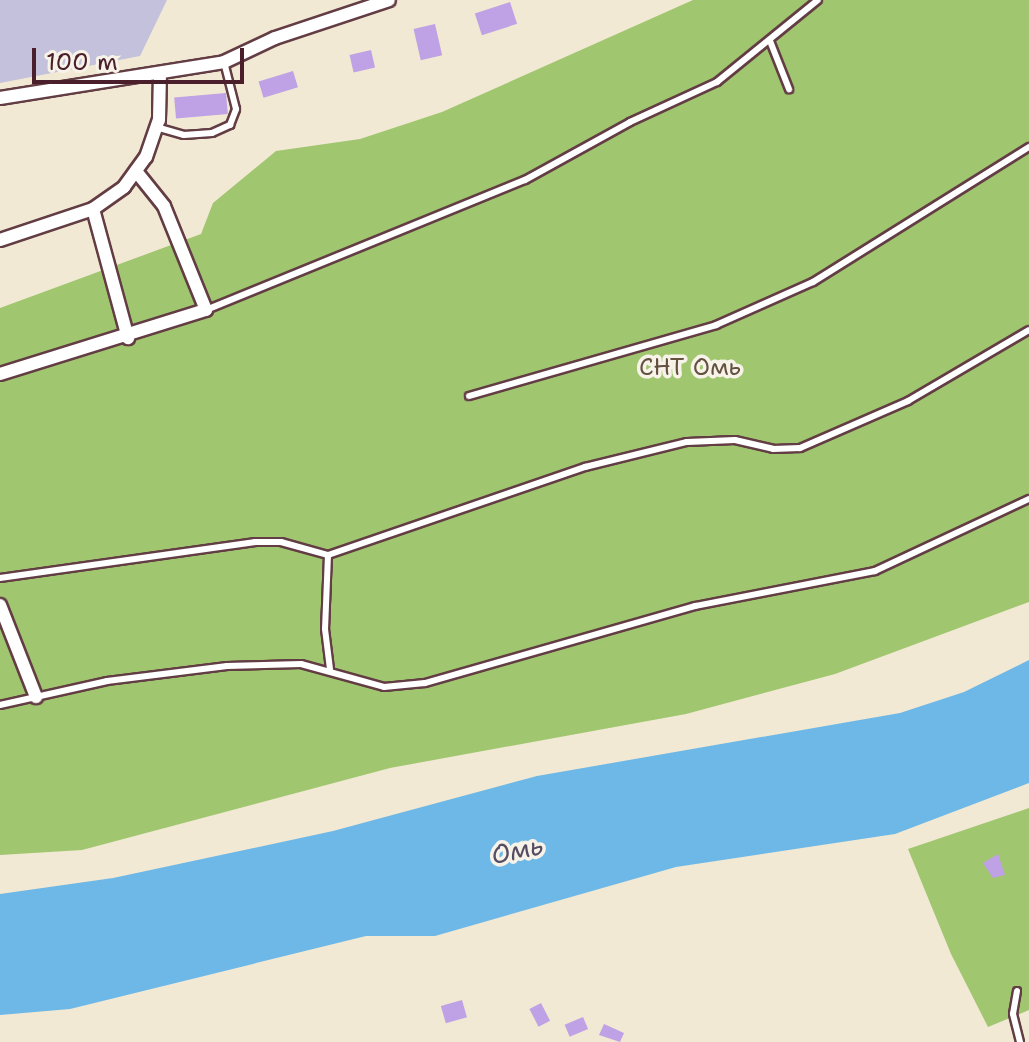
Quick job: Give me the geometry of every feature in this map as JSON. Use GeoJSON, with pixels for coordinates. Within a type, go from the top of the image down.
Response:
{"type":"FeatureCollection","features":[{"type":"Feature","properties":{"kind":"street"},"geometry":{"type":"LineString","coordinates":[[0,98],[224,62],[275,38],[389,0]]}},
{"type":"Feature","properties":{"kind":"street"},"geometry":{"type":"LineString","coordinates":[[0,240],[93,209],[124,187],[136,171],[156,127],[160,74]]}},
{"type":"Feature","properties":{"kind":"street"},"geometry":{"type":"LineString","coordinates":[[0,374],[128,338],[206,310],[164,206],[136,171]]}},
{"type":"Feature","properties":{"kind":"street"},"geometry":{"type":"LineString","coordinates":[[93,209],[128,338]]}},
{"type":"Feature","properties":{"kind":"street"},"geometry":{"type":"LineString","coordinates":[[0,605],[36,697]]}},
{"type":"Feature","properties":{"kind":"lane"},"geometry":{"type":"LineString","coordinates":[[206,310],[525,180],[630,122],[717,82],[818,0]]}},
{"type":"Feature","properties":{"kind":"lane"},"geometry":{"type":"LineString","coordinates":[[770,41],[789,89]]}},
{"type":"Feature","properties":{"kind":"lane"},"geometry":{"type":"LineString","coordinates":[[156,127],[184,135],[212,133],[230,125],[236,109],[224,62]]}},
{"type":"Feature","properties":{"kind":"lane"},"geometry":{"type":"LineString","coordinates":[[469,396],[716,325],[813,282],[1029,147]]}},
{"type":"Feature","properties":{"kind":"lane"},"geometry":{"type":"LineString","coordinates":[[0,578],[255,542],[281,542],[328,555],[585,467],[687,442],[735,440],[773,449],[800,448],[908,401],[1029,330]]}},
{"type":"Feature","properties":{"kind":"lane"},"geometry":{"type":"LineString","coordinates":[[0,705],[200,668],[301,664],[330,669],[384,687],[482,670],[695,606],[875,571],[1029,499]]}},
{"type":"Feature","properties":{"kind":"lane"},"geometry":{"type":"LineString","coordinates":[[328,555],[325,629],[330,669]]}},
{"type":"Feature","properties":{"kind":"lane"},"geometry":{"type":"LineString","coordinates":[[1017,991],[1013,1014],[1020,1042]]}},
{"type":"Feature","properties":{"kind":"shaded area"},"geometry":{"type":"Polygon","coordinates":[[[0,0],[167,0],[140,56],[0,83],[0,0]]]}},
{"type":"Feature","properties":{"kind":"green space","name":"СНТ Омь"},"geometry":{"type":"Polygon","coordinates":[[[693,0],[1029,0],[1029,602],[835,674],[686,714],[390,768],[82,850],[0,855],[0,308],[201,234],[213,203],[276,151],[360,139],[442,112],[693,0]]]}},
{"type":"Feature","properties":{"kind":"green space"},"geometry":{"type":"Polygon","coordinates":[[[1029,808],[1029,1010],[988,1027],[951,954],[908,849],[1029,808]]]}},
{"type":"Feature","properties":{"kind":"water","name":"Омь"},"geometry":{"type":"Polygon","coordinates":[[[1029,660],[1029,783],[895,834],[676,867],[435,936],[366,936],[70,1009],[0,1015],[0,894],[113,878],[333,831],[537,776],[900,713],[964,692],[1029,660]]]}},
{"type":"Feature","properties":{"kind":"building"},"geometry":{"type":"Polygon","coordinates":[[[510,2],[517,24],[482,35],[475,13],[510,2]]]}},
{"type":"Feature","properties":{"kind":"building"},"geometry":{"type":"Polygon","coordinates":[[[435,24],[442,55],[421,60],[414,29],[435,24]]]}},
{"type":"Feature","properties":{"kind":"building"},"geometry":{"type":"Polygon","coordinates":[[[371,50],[375,68],[354,72],[350,55],[371,50]]]}},
{"type":"Feature","properties":{"kind":"building"},"geometry":{"type":"Polygon","coordinates":[[[293,71],[298,87],[264,98],[259,82],[293,71]]]}},
{"type":"Feature","properties":{"kind":"building"},"geometry":{"type":"Polygon","coordinates":[[[226,93],[228,114],[176,118],[174,98],[226,93]]]}},
{"type":"Feature","properties":{"kind":"building"},"geometry":{"type":"Polygon","coordinates":[[[998,854],[1005,875],[993,878],[983,863],[998,854]]]}},
{"type":"Feature","properties":{"kind":"building"},"geometry":{"type":"Polygon","coordinates":[[[462,1000],[467,1017],[446,1023],[441,1006],[462,1000]]]}},
{"type":"Feature","properties":{"kind":"building"},"geometry":{"type":"Polygon","coordinates":[[[541,1003],[550,1021],[538,1027],[529,1009],[541,1003]]]}},
{"type":"Feature","properties":{"kind":"building"},"geometry":{"type":"Polygon","coordinates":[[[583,1017],[588,1029],[570,1037],[565,1025],[583,1017]]]}},
{"type":"Feature","properties":{"kind":"building"},"geometry":{"type":"Polygon","coordinates":[[[604,1024],[624,1033],[620,1042],[599,1035],[604,1024]]]}}]}
